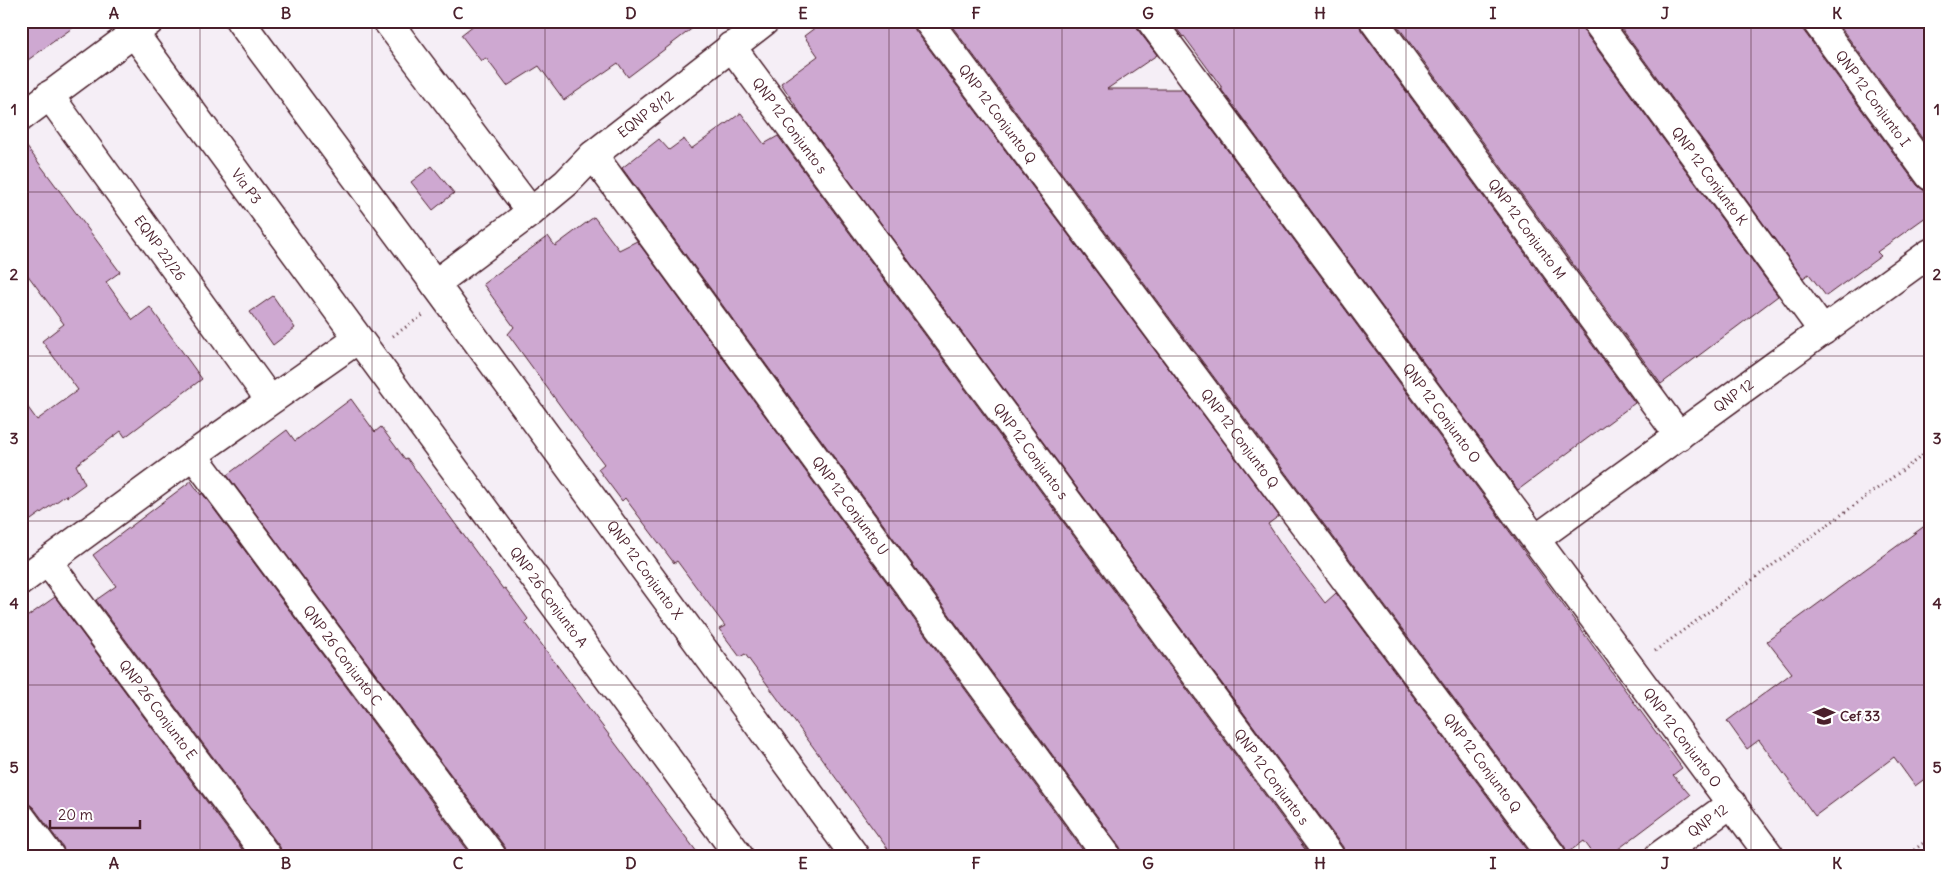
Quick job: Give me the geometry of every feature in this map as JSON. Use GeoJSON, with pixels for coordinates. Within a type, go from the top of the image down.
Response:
{"type":"FeatureCollection","features":[{"type":"Feature","properties":{"kind":"street"},"geometry":{"type":"LineString","coordinates":[[240,21],[441,292]]}},
{"type":"Feature","properties":{"kind":"street"},"geometry":{"type":"LineString","coordinates":[[386,21],[531,212]]}},
{"type":"Feature","properties":{"kind":"street","name":"EQNP 8/12"},"geometry":{"type":"LineString","coordinates":[[441,292],[566,183],[593,155],[765,21]]}},
{"type":"Feature","properties":{"kind":"street","name":"QNP 12 Conjunto Q"},"geometry":{"type":"LineString","coordinates":[[928,21],[1552,856]]}},
{"type":"Feature","properties":{"kind":"street","name":"QNP 12 Conjunto O"},"geometry":{"type":"LineString","coordinates":[[1151,21],[1770,856]]}},
{"type":"Feature","properties":{"kind":"street","name":"QNP 12 Conjunto M"},"geometry":{"type":"LineString","coordinates":[[1374,21],[1679,436]]}},
{"type":"Feature","properties":{"kind":"street","name":"QNP 12 Conjunto K"},"geometry":{"type":"LineString","coordinates":[[1596,21],[1823,331]]}},
{"type":"Feature","properties":{"kind":"street","name":"QNP 12 Conjunto I"},"geometry":{"type":"LineString","coordinates":[[1816,21],[1930,176]]}},
{"type":"Feature","properties":{"kind":"street"},"geometry":{"type":"LineString","coordinates":[[21,117],[136,25]]}},
{"type":"Feature","properties":{"kind":"street","name":"Via P3"},"geometry":{"type":"LineString","coordinates":[[136,25],[363,346]]}},
{"type":"Feature","properties":{"kind":"street","name":"QNP 12 Conjunto s"},"geometry":{"type":"LineString","coordinates":[[731,46],[1330,856]]}},
{"type":"Feature","properties":{"kind":"street","name":"EQNP 22/26"},"geometry":{"type":"LineString","coordinates":[[49,95],[270,400]]}},
{"type":"Feature","properties":{"kind":"street","name":"QNP 12 Conjunto U"},"geometry":{"type":"LineString","coordinates":[[593,155],[1107,856]]}},
{"type":"Feature","properties":{"kind":"street","name":"QNP 12"},"geometry":{"type":"LineString","coordinates":[[1536,539],[1930,253]]}},
{"type":"Feature","properties":{"kind":"street","name":"QNP 12 Conjunto X"},"geometry":{"type":"LineString","coordinates":[[441,292],[854,856]]}},
{"type":"Feature","properties":{"kind":"street"},"geometry":{"type":"LineString","coordinates":[[21,582],[270,400],[363,346]]}},
{"type":"Feature","properties":{"kind":"street","name":"QNP 26 Conjunto A"},"geometry":{"type":"LineString","coordinates":[[363,346],[739,856]]}},
{"type":"Feature","properties":{"kind":"street","name":"QNP 26 Conjunto C"},"geometry":{"type":"LineString","coordinates":[[193,455],[492,856]]}},
{"type":"Feature","properties":{"kind":"street","name":"QNP 26 Conjunto E"},"geometry":{"type":"LineString","coordinates":[[48,562],[266,856]]}},
{"type":"Feature","properties":{"kind":"street","name":"QNP 12"},"geometry":{"type":"LineString","coordinates":[[1659,856],[1732,804]]}},
{"type":"Feature","properties":{"kind":"street"},"geometry":{"type":"LineString","coordinates":[[21,818],[50,856]]}},
{"type":"Feature","properties":{"kind":"street"},"geometry":{"type":"LineString","coordinates":[[829,856],[830,822]]}},
{"type":"Feature","properties":{"kind":"path"},"geometry":{"type":"LineString","coordinates":[[363,346],[441,292]]}},
{"type":"Feature","properties":{"kind":"path"},"geometry":{"type":"LineString","coordinates":[[1632,668],[1930,450]]}},
{"type":"Feature","properties":{"kind":"path"},"geometry":{"type":"LineString","coordinates":[[1906,856],[1930,838]]}},
{"type":"Feature","properties":{"kind":"building"},"geometry":{"type":"Polygon","coordinates":[[[21,21],[82,21],[21,65],[21,21]]]}},
{"type":"Feature","properties":{"kind":"building"},"geometry":{"type":"Polygon","coordinates":[[[479,21],[702,21],[628,77],[618,63],[564,100],[539,66],[507,86],[486,58],[481,61],[461,35],[479,21]]]}},
{"type":"Feature","properties":{"kind":"building"},"geometry":{"type":"Polygon","coordinates":[[[824,21],[913,21],[915,30],[1279,516],[1268,524],[1290,557],[1325,603],[1336,593],[1532,856],[1345,856],[1343,847],[806,122],[781,83],[818,56],[804,36],[824,21]]]}},
{"type":"Feature","properties":{"kind":"building"},"geometry":{"type":"Polygon","coordinates":[[[948,21],[1136,21],[1138,30],[1157,55],[1107,89],[1182,89],[1682,768],[1673,775],[1690,795],[1609,856],[1595,856],[1584,841],[1567,853],[1565,847],[948,21]]]}},
{"type":"Feature","properties":{"kind":"building"},"geometry":{"type":"Polygon","coordinates":[[[1171,21],[1359,21],[1361,30],[1635,403],[1518,490],[1221,89],[1223,89],[1184,36],[1171,21]]]}},
{"type":"Feature","properties":{"kind":"building"},"geometry":{"type":"Polygon","coordinates":[[[1394,21],[1581,21],[1583,30],[1778,296],[1661,384],[1394,21]]]}},
{"type":"Feature","properties":{"kind":"building"},"geometry":{"type":"Polygon","coordinates":[[[1616,21],[1801,21],[1803,30],[1917,185],[1923,190],[1930,191],[1930,214],[1877,252],[1881,256],[1826,296],[1809,274],[1803,278],[1616,21]]]}},
{"type":"Feature","properties":{"kind":"building"},"geometry":{"type":"Polygon","coordinates":[[[1836,21],[1930,21],[1930,149],[1836,21]]]}},
{"type":"Feature","properties":{"kind":"building"},"geometry":{"type":"Polygon","coordinates":[[[741,113],[764,144],[778,136],[1310,856],[1122,856],[1120,847],[622,168],[659,139],[669,150],[684,139],[691,149],[741,113]]]}},
{"type":"Feature","properties":{"kind":"building"},"geometry":{"type":"Polygon","coordinates":[[[21,139],[120,272],[106,282],[133,320],[150,307],[202,379],[125,437],[121,431],[76,465],[85,484],[21,527],[21,398],[37,420],[78,390],[42,341],[64,324],[21,266],[21,139]]]}},
{"type":"Feature","properties":{"kind":"building"},"geometry":{"type":"Polygon","coordinates":[[[432,166],[454,193],[433,210],[411,182],[432,166]]]}},
{"type":"Feature","properties":{"kind":"building"},"geometry":{"type":"Polygon","coordinates":[[[594,217],[619,250],[637,241],[1087,856],[893,856],[745,654],[740,657],[719,629],[725,626],[677,561],[674,563],[625,498],[622,501],[598,469],[604,464],[508,334],[514,327],[483,284],[548,236],[555,246],[594,217]]]}},
{"type":"Feature","properties":{"kind":"building"},"geometry":{"type":"Polygon","coordinates":[[[273,296],[295,328],[273,345],[250,312],[273,296]]]}},
{"type":"Feature","properties":{"kind":"building"},"geometry":{"type":"Polygon","coordinates":[[[351,399],[375,432],[381,427],[405,459],[407,458],[503,589],[505,588],[528,619],[525,622],[700,856],[507,856],[505,847],[227,475],[287,430],[295,441],[351,399]]]}},
{"type":"Feature","properties":{"kind":"building"},"geometry":{"type":"Polygon","coordinates":[[[191,481],[201,495],[202,493],[472,856],[282,856],[280,847],[96,600],[116,586],[93,555],[191,481]]]}},
{"type":"Feature","properties":{"kind":"building"},"geometry":{"type":"Polygon","coordinates":[[[1930,522],[1930,775],[1915,786],[1894,757],[1815,816],[1759,740],[1747,749],[1727,721],[1792,673],[1767,641],[1930,522]]]}},
{"type":"Feature","properties":{"kind":"building"},"geometry":{"type":"Polygon","coordinates":[[[55,597],[247,856],[65,856],[63,847],[34,808],[28,803],[21,802],[21,621],[55,597]]]}},
{"type":"Feature","properties":{"kind":"building"},"geometry":{"type":"Polygon","coordinates":[[[21,844],[30,856],[21,856],[21,844]]]}},
{"type":"Feature","properties":{"kind":"place","name":"Cef 33"},"geometry":{"type":"Point","coordinates":[1824,716]}}]}
